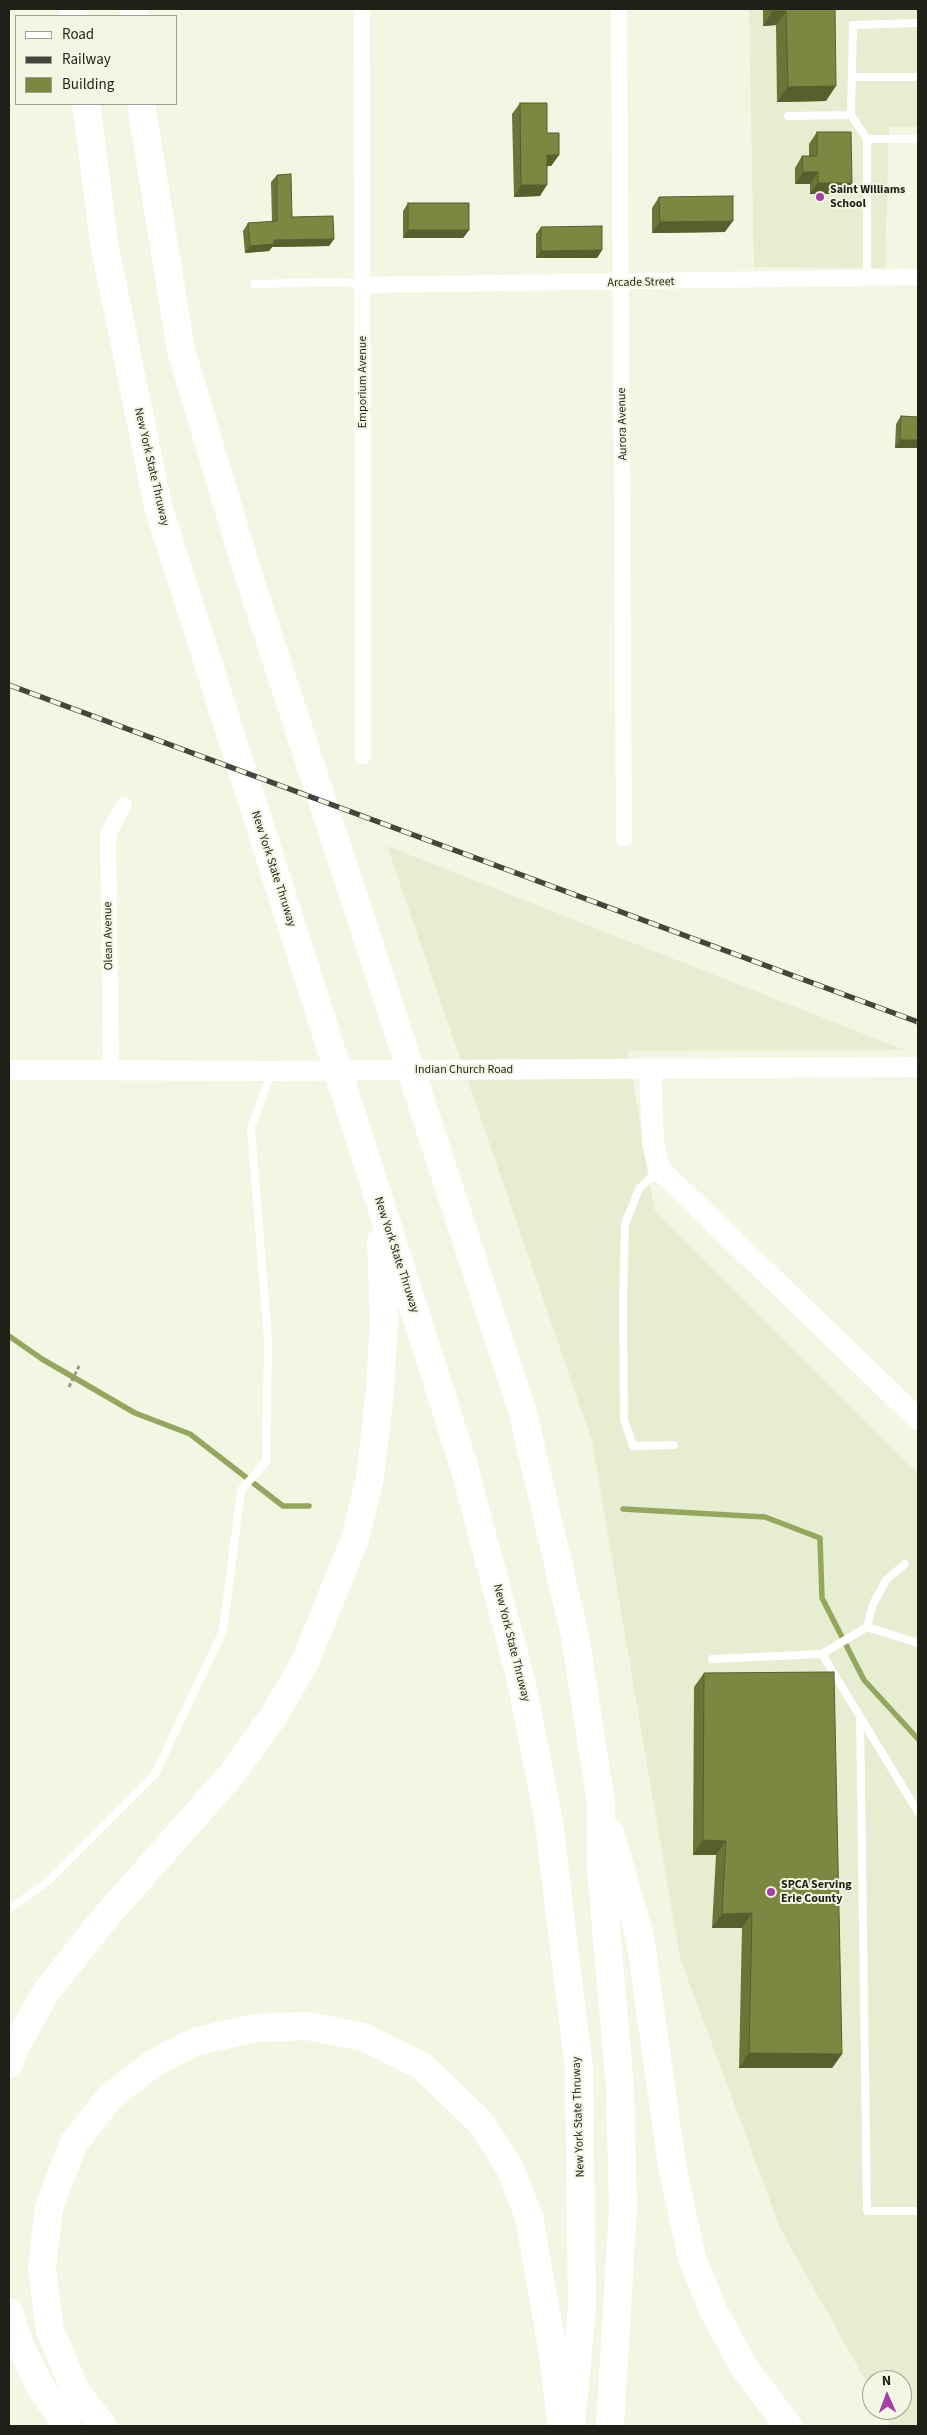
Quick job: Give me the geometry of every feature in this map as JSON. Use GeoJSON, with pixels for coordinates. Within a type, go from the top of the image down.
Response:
{"type":"FeatureCollection","features":[{"type":"Feature","properties":{"kind":"highway","name":"New York State Thruway"},"geometry":{"type":"LineString","coordinates":[[86,105],[106,248],[158,506],[378,1201],[425,1340],[493,1570],[522,1684],[548,1823],[580,2070],[582,2308],[571,2426]]}},
{"type":"Feature","properties":{"kind":"highway"},"geometry":{"type":"LineString","coordinates":[[142,105],[181,350],[249,577],[522,1410],[575,1636],[601,1803],[640,1937],[672,2166],[692,2258],[714,2312],[744,2367],[788,2426]]}},
{"type":"Feature","properties":{"kind":"highway"},"geometry":{"type":"LineString","coordinates":[[9,2064],[13,2051],[46,1992],[103,1920],[231,1775],[273,1717],[305,1662],[355,1538],[370,1478],[380,1390],[384,1321],[384,1271],[378,1201]]}},
{"type":"Feature","properties":{"kind":"highway"},"geometry":{"type":"LineString","coordinates":[[601,1803],[601,1869],[620,2088],[623,2208],[610,2426]]}},
{"type":"Feature","properties":{"kind":"highway"},"geometry":{"type":"LineString","coordinates":[[103,2426],[76,2392],[50,2330],[42,2267],[49,2208],[73,2144],[111,2096],[154,2063],[197,2041],[256,2028],[308,2026],[363,2037],[422,2066],[481,2123],[510,2168],[530,2217],[552,2347],[562,2426]]}},
{"type":"Feature","properties":{"kind":"highway"},"geometry":{"type":"LineString","coordinates":[[9,2312],[18,2342],[41,2388],[67,2426]]}},
{"type":"Feature","properties":{"kind":"main road"},"geometry":{"type":"LineString","coordinates":[[650,1069],[653,1142],[659,1169],[918,1419]]}},
{"type":"Feature","properties":{"kind":"street","name":"Emporium Avenue"},"geometry":{"type":"LineString","coordinates":[[362,9],[362,756]]}},
{"type":"Feature","properties":{"kind":"street","name":"Aurora Avenue"},"geometry":{"type":"LineString","coordinates":[[619,9],[624,839]]}},
{"type":"Feature","properties":{"kind":"street","name":"Arcade Street"},"geometry":{"type":"LineString","coordinates":[[363,285],[622,283],[918,277]]}},
{"type":"Feature","properties":{"kind":"street","name":"Olean Avenue"},"geometry":{"type":"LineString","coordinates":[[111,1070],[108,834],[124,806]]}},
{"type":"Feature","properties":{"kind":"street","name":"Indian Church Road"},"geometry":{"type":"LineString","coordinates":[[9,1070],[271,1071],[918,1067]]}},
{"type":"Feature","properties":{"kind":"lane"},"geometry":{"type":"LineString","coordinates":[[867,278],[866,139],[851,115],[853,25],[918,23]]}},
{"type":"Feature","properties":{"kind":"lane"},"geometry":{"type":"LineString","coordinates":[[852,77],[918,77]]}},
{"type":"Feature","properties":{"kind":"lane"},"geometry":{"type":"LineString","coordinates":[[788,116],[851,115]]}},
{"type":"Feature","properties":{"kind":"lane"},"geometry":{"type":"LineString","coordinates":[[866,139],[918,139]]}},
{"type":"Feature","properties":{"kind":"lane"},"geometry":{"type":"LineString","coordinates":[[254,284],[339,282],[363,285]]}},
{"type":"Feature","properties":{"kind":"lane"},"geometry":{"type":"LineString","coordinates":[[9,1909],[45,1884],[155,1774],[224,1632],[241,1490],[266,1462],[268,1340],[251,1128],[271,1071]]}},
{"type":"Feature","properties":{"kind":"lane"},"geometry":{"type":"LineString","coordinates":[[659,1169],[639,1189],[625,1224],[623,1306],[624,1420],[633,1446],[674,1446]]}},
{"type":"Feature","properties":{"kind":"lane"},"geometry":{"type":"LineString","coordinates":[[712,1659],[822,1654],[867,1627],[873,1604],[887,1579],[905,1564]]}},
{"type":"Feature","properties":{"kind":"lane"},"geometry":{"type":"LineString","coordinates":[[867,1627],[918,1642]]}},
{"type":"Feature","properties":{"kind":"lane"},"geometry":{"type":"LineString","coordinates":[[822,1654],[918,1812]]}},
{"type":"Feature","properties":{"kind":"lane"},"geometry":{"type":"LineString","coordinates":[[860,1716],[867,2211],[918,2211]]}},
{"type":"Feature","properties":{"kind":"path"},"geometry":{"type":"LineString","coordinates":[[70,1386],[80,1364]]}},
{"type":"Feature","properties":{"kind":"shaded area","name":"Saint Williams School"},"geometry":{"type":"Polygon","coordinates":[[[749,9],[918,9],[918,127],[889,127],[885,268],[754,267],[749,9]]]}},
{"type":"Feature","properties":{"kind":"shaded area"},"geometry":{"type":"Polygon","coordinates":[[[387,846],[905,1050],[628,1051],[654,1209],[918,1473],[918,2426],[891,2426],[888,2420],[912,2420],[912,2370],[862,2370],[862,2374],[781,2230],[680,1958],[592,1441],[387,846]]]}},
{"type":"Feature","properties":{"kind":"building"},"geometry":{"type":"Polygon","coordinates":[[[773,9],[835,9],[836,86],[788,87],[786,11],[773,11],[773,9]]]}},
{"type":"Feature","properties":{"kind":"building"},"geometry":{"type":"Polygon","coordinates":[[[520,103],[547,103],[547,133],[559,133],[559,155],[547,155],[547,185],[521,185],[520,103]]]}},
{"type":"Feature","properties":{"kind":"building"},"geometry":{"type":"Polygon","coordinates":[[[817,132],[851,132],[852,183],[818,183],[818,172],[803,172],[802,156],[817,156],[817,132]]]}},
{"type":"Feature","properties":{"kind":"building"},"geometry":{"type":"Polygon","coordinates":[[[291,174],[292,217],[333,216],[334,239],[274,240],[274,244],[250,246],[248,223],[277,221],[277,175],[291,174]]]}},
{"type":"Feature","properties":{"kind":"building"},"geometry":{"type":"Polygon","coordinates":[[[733,196],[733,221],[660,222],[659,197],[733,196]]]}},
{"type":"Feature","properties":{"kind":"building"},"geometry":{"type":"Polygon","coordinates":[[[408,203],[469,203],[469,230],[408,230],[408,203]]]}},
{"type":"Feature","properties":{"kind":"building"},"geometry":{"type":"Polygon","coordinates":[[[602,226],[602,250],[541,251],[541,227],[602,226]]]}},
{"type":"Feature","properties":{"kind":"building"},"geometry":{"type":"Polygon","coordinates":[[[901,416],[918,417],[918,440],[900,440],[901,416]]]}},
{"type":"Feature","properties":{"kind":"building","name":"SPCA Serving Erie County"},"geometry":{"type":"Polygon","coordinates":[[[834,1672],[842,2054],[749,2053],[752,1913],[722,1914],[726,1841],[703,1840],[704,1673],[834,1672]]]}},
{"type":"Feature","properties":{"kind":"waterway"},"geometry":{"type":"LineString","coordinates":[[9,1336],[42,1359],[135,1413],[190,1434],[283,1506],[309,1506]]}},
{"type":"Feature","properties":{"kind":"waterway"},"geometry":{"type":"LineString","coordinates":[[623,1509],[765,1517],[820,1538],[822,1598],[864,1680],[918,1739]]}},
{"type":"Feature","properties":{"kind":"railway"},"geometry":{"type":"LineString","coordinates":[[9,685],[918,1022]]}},
{"type":"Feature","properties":{"kind":"place","name":"Saint Williams School"},"geometry":{"type":"Point","coordinates":[820,197]}},
{"type":"Feature","properties":{"kind":"place","name":"SPCA Serving Erie County"},"geometry":{"type":"Point","coordinates":[771,1892]}}]}
